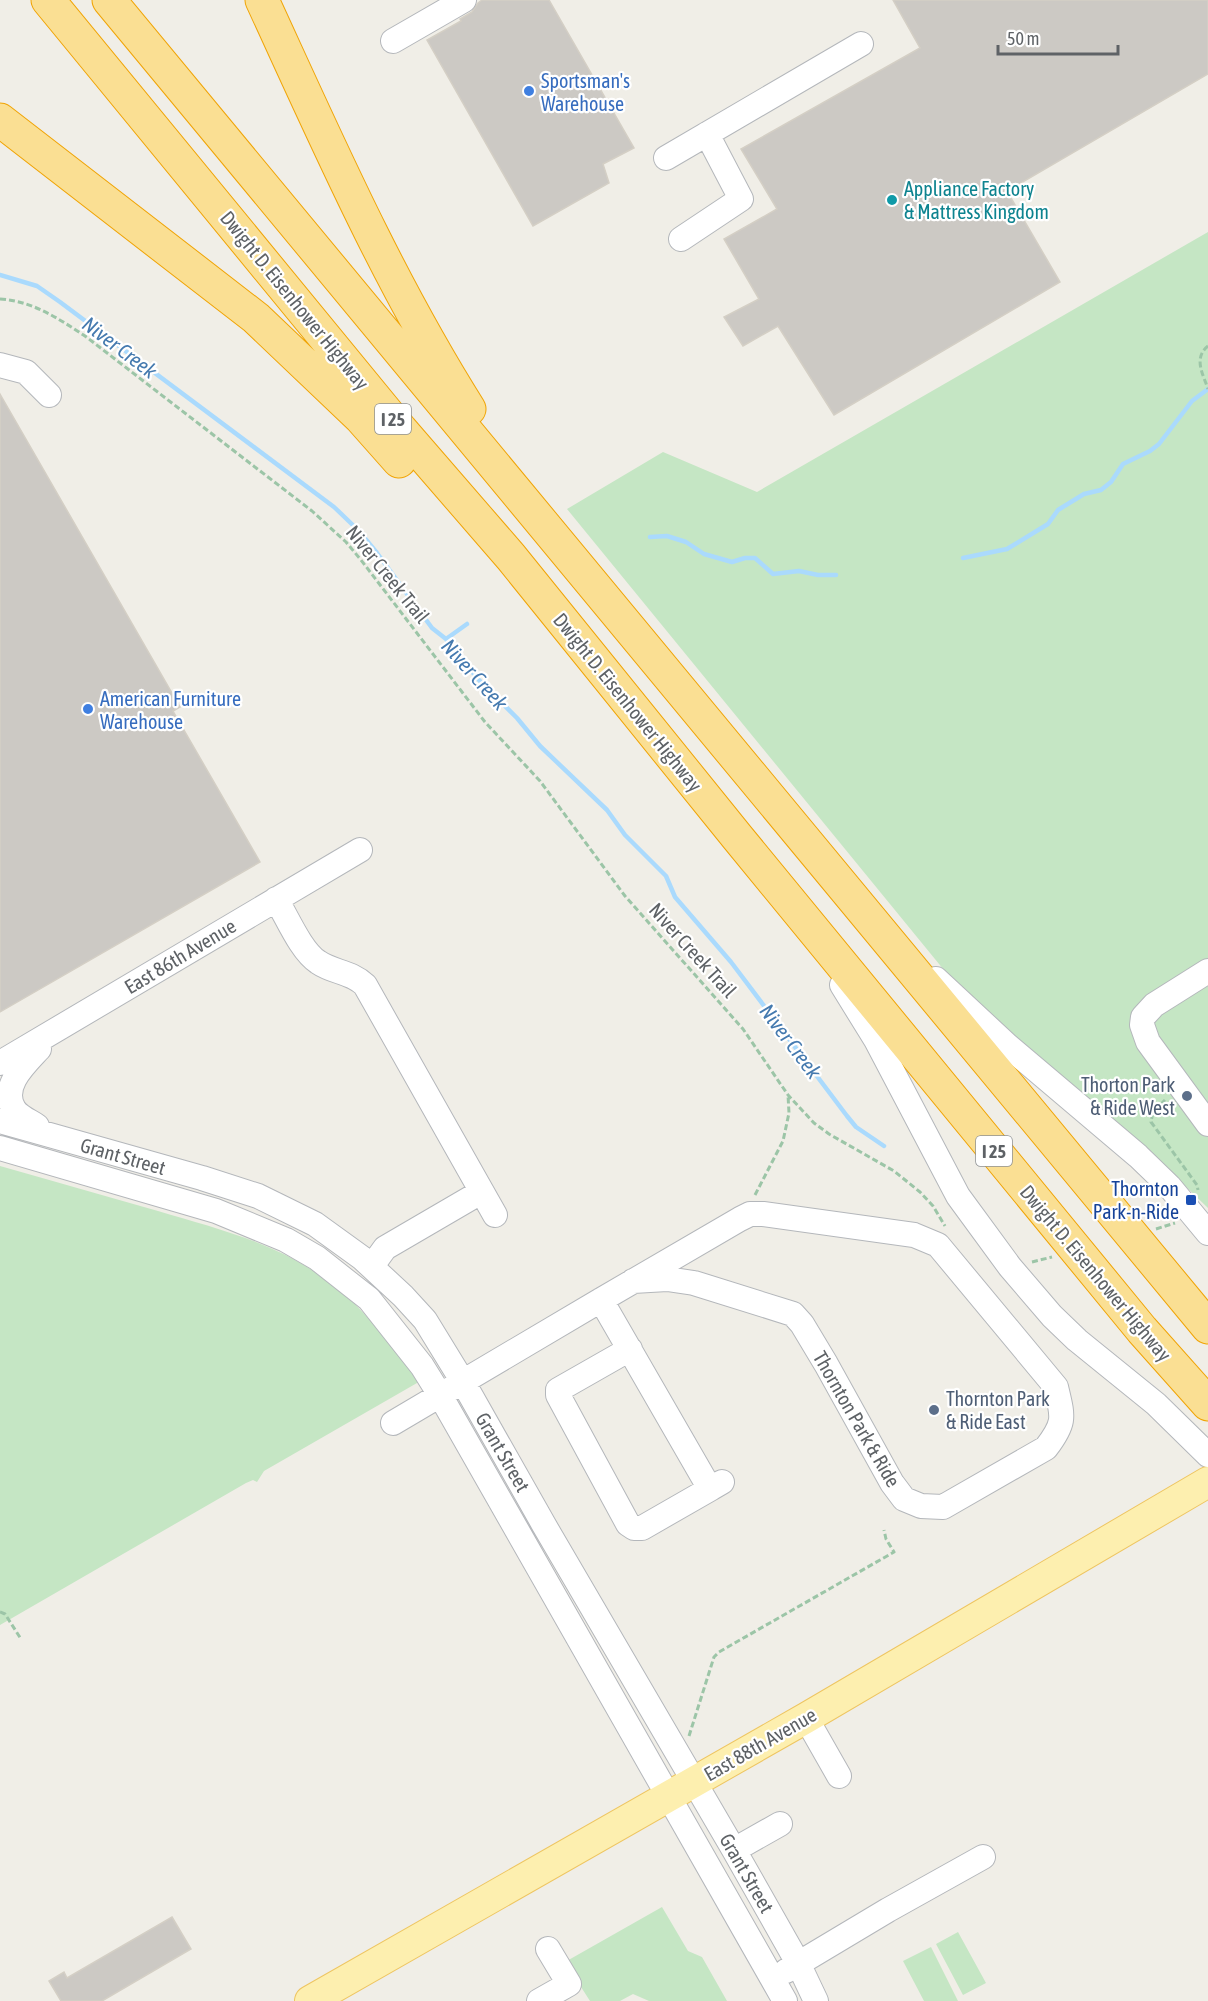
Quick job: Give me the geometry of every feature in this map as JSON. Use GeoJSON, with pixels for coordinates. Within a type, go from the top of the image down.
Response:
{"type":"FeatureCollection","features":[{"type":"Feature","properties":{"kind":"highway","name":"Dwight D. Eisenhower Highway"},"geometry":{"type":"LineString","coordinates":[[48,0],[401,430],[511,557],[1135,1321],[1208,1404]]}},
{"type":"Feature","properties":{"kind":"highway"},"geometry":{"type":"LineString","coordinates":[[72,0],[1208,1382]]}},
{"type":"Feature","properties":{"kind":"highway","name":"I 25"},"geometry":{"type":"LineString","coordinates":[[109,0],[1208,1327]]}},
{"type":"Feature","properties":{"kind":"highway"},"geometry":{"type":"LineString","coordinates":[[262,0],[368,229],[411,311],[490,443],[568,554]]}},
{"type":"Feature","properties":{"kind":"highway"},"geometry":{"type":"LineString","coordinates":[[0,120],[256,318],[360,417],[461,529],[511,557]]}},
{"type":"Feature","properties":{"kind":"main road","name":"East 88th Avenue"},"geometry":{"type":"LineString","coordinates":[[310,2001],[806,1718],[1202,1485]]}},
{"type":"Feature","properties":{"kind":"street"},"geometry":{"type":"LineString","coordinates":[[393,41],[464,0]]}},
{"type":"Feature","properties":{"kind":"street"},"geometry":{"type":"LineString","coordinates":[[666,158],[861,44]]}},
{"type":"Feature","properties":{"kind":"street"},"geometry":{"type":"LineString","coordinates":[[681,239],[741,200],[707,134]]}},
{"type":"Feature","properties":{"kind":"street"},"geometry":{"type":"LineString","coordinates":[[0,365],[26,372],[49,395]]}},
{"type":"Feature","properties":{"kind":"street","name":"East 86th Avenue"},"geometry":{"type":"LineString","coordinates":[[0,1063],[360,850]]}},
{"type":"Feature","properties":{"kind":"street"},"geometry":{"type":"LineString","coordinates":[[820,860],[938,981],[984,1024],[1119,1138],[1155,1172],[1208,1233]]}},
{"type":"Feature","properties":{"kind":"street"},"geometry":{"type":"LineString","coordinates":[[784,894],[876,1040],[946,1174],[982,1232],[1052,1316],[1099,1359],[1156,1404],[1208,1455]]}},
{"type":"Feature","properties":{"kind":"street"},"geometry":{"type":"LineString","coordinates":[[276,899],[312,957],[324,966],[349,974],[365,985],[495,1215]]}},
{"type":"Feature","properties":{"kind":"street"},"geometry":{"type":"LineString","coordinates":[[1208,970],[1154,1005],[1143,1017],[1142,1025],[1143,1034],[1154,1052],[1208,1124]]}},
{"type":"Feature","properties":{"kind":"street"},"geometry":{"type":"LineString","coordinates":[[58,1137],[21,1116],[9,1099],[14,1076],[67,1023]]}},
{"type":"Feature","properties":{"kind":"street","name":"Grant Street"},"geometry":{"type":"LineString","coordinates":[[0,1121],[258,1196],[315,1224],[372,1266],[425,1320],[463,1382],[682,1789],[785,2001]]}},
{"type":"Feature","properties":{"kind":"street","name":"Grant Street"},"geometry":{"type":"LineString","coordinates":[[0,1148],[216,1211],[286,1240],[317,1258],[369,1299],[422,1366],[440,1395],[555,1600],[682,1789],[734,1850],[798,1963],[816,2001]]}},
{"type":"Feature","properties":{"kind":"street"},"geometry":{"type":"LineString","coordinates":[[372,1266],[385,1248],[481,1192]]}},
{"type":"Feature","properties":{"kind":"street","name":"Thornton Park & Ride"},"geometry":{"type":"LineString","coordinates":[[393,1422],[633,1281],[750,1214],[763,1214],[914,1235],[938,1245],[1056,1387],[1063,1415],[1058,1432],[1046,1448],[943,1507],[921,1506],[904,1499],[892,1484],[826,1364],[802,1324],[793,1314],[694,1283],[667,1279],[633,1281]]}},
{"type":"Feature","properties":{"kind":"street"},"geometry":{"type":"LineString","coordinates":[[601,1300],[716,1485],[642,1528],[634,1528],[627,1524],[558,1395],[558,1390],[630,1349]]}},
{"type":"Feature","properties":{"kind":"street"},"geometry":{"type":"LineString","coordinates":[[806,1718],[839,1776]]}},
{"type":"Feature","properties":{"kind":"street"},"geometry":{"type":"LineString","coordinates":[[734,1850],[780,1824]]}},
{"type":"Feature","properties":{"kind":"street"},"geometry":{"type":"LineString","coordinates":[[773,1978],[983,1857]]}},
{"type":"Feature","properties":{"kind":"street"},"geometry":{"type":"LineString","coordinates":[[539,2001],[568,1984],[548,1949]]}},
{"type":"Feature","properties":{"kind":"path","name":"Niver Creek Trail"},"geometry":{"type":"LineString","coordinates":[[0,299],[29,304],[53,315],[85,336],[312,511],[346,542],[472,706],[540,781],[625,896],[743,1029],[788,1095],[814,1123],[894,1171],[920,1192],[933,1206],[948,1231]]}},
{"type":"Feature","properties":{"kind":"path"},"geometry":{"type":"LineString","coordinates":[[1208,346],[1199,357],[1208,389]]}},
{"type":"Feature","properties":{"kind":"path"},"geometry":{"type":"LineString","coordinates":[[750,1214],[757,1189],[783,1141],[789,1113],[788,1095]]}},
{"type":"Feature","properties":{"kind":"path"},"geometry":{"type":"LineString","coordinates":[[689,1737],[714,1658],[719,1652],[894,1552],[886,1539],[884,1530]]}},
{"type":"Feature","properties":{"kind":"path"},"geometry":{"type":"LineString","coordinates":[[0,1612],[5,1614],[21,1639]]}},
{"type":"Feature","properties":{"kind":"green space"},"geometry":{"type":"Polygon","coordinates":[[[1208,232],[1208,1208],[1145,1147],[975,1008],[567,509],[663,452],[757,492],[1208,232]]]}},
{"type":"Feature","properties":{"kind":"green space"},"geometry":{"type":"Polygon","coordinates":[[[0,1166],[225,1231],[289,1257],[329,1282],[354,1303],[377,1327],[418,1379],[417,1383],[264,1471],[257,1482],[253,1480],[246,1483],[0,1625],[0,1166]]]}},
{"type":"Feature","properties":{"kind":"green space"},"geometry":{"type":"Polygon","coordinates":[[[662,1907],[688,1951],[702,1957],[727,2001],[649,2001],[633,1994],[620,2001],[590,2001],[565,1962],[662,1907]]]}},
{"type":"Feature","properties":{"kind":"green space"},"geometry":{"type":"Polygon","coordinates":[[[958,1932],[986,1983],[963,1995],[936,1944],[958,1932]]]}},
{"type":"Feature","properties":{"kind":"green space"},"geometry":{"type":"Polygon","coordinates":[[[931,1947],[958,2001],[924,2001],[903,1961],[931,1947]]]}},
{"type":"Feature","properties":{"kind":"building","name":"Sportsman's Warehouse"},"geometry":{"type":"Polygon","coordinates":[[[482,0],[549,0],[634,148],[603,164],[609,183],[533,226],[427,40],[461,21],[460,19],[472,12],[482,0]]]}},
{"type":"Feature","properties":{"kind":"building","name":"Appliance Factory & Mattress Kingdom"},"geometry":{"type":"Polygon","coordinates":[[[893,0],[1208,0],[1208,74],[1007,191],[1060,282],[834,415],[778,326],[743,346],[724,317],[759,299],[724,239],[777,209],[741,149],[920,48],[893,0]]]}},
{"type":"Feature","properties":{"kind":"building","name":"American Furniture Warehouse"},"geometry":{"type":"Polygon","coordinates":[[[0,394],[180,707],[173,711],[260,862],[0,1012],[0,394]]]}},
{"type":"Feature","properties":{"kind":"building"},"geometry":{"type":"Polygon","coordinates":[[[172,1917],[191,1949],[102,2001],[61,2001],[49,1981],[64,1972],[67,1978],[172,1917]]]}},
{"type":"Feature","properties":{"kind":"waterway","name":"Niver Creek"},"geometry":{"type":"LineString","coordinates":[[0,275],[37,286],[60,302],[334,507],[358,530],[432,628],[446,639],[478,679],[517,718],[540,746],[607,810],[625,835],[666,876],[675,897],[731,962],[847,1116],[856,1127],[884,1146]]}},
{"type":"Feature","properties":{"kind":"waterway"},"geometry":{"type":"LineString","coordinates":[[963,558],[1007,549],[1048,524],[1058,510],[1084,494],[1101,490],[1111,482],[1123,464],[1159,444],[1192,401],[1208,389]]}},
{"type":"Feature","properties":{"kind":"waterway"},"geometry":{"type":"LineString","coordinates":[[650,537],[667,536],[686,542],[704,554],[732,562],[755,558],[773,574],[799,571],[818,575],[836,575]]}},
{"type":"Feature","properties":{"kind":"waterway"},"geometry":{"type":"LineString","coordinates":[[446,639],[467,624]]}},
{"type":"Feature","properties":{"kind":"place","name":"Sportsman's Warehouse"},"geometry":{"type":"Point","coordinates":[529,91]}},
{"type":"Feature","properties":{"kind":"place","name":"Appliance Factory & Mattress Kingdom"},"geometry":{"type":"Point","coordinates":[892,200]}},
{"type":"Feature","properties":{"kind":"place","name":"American Furniture Warehouse"},"geometry":{"type":"Point","coordinates":[88,709]}},
{"type":"Feature","properties":{"kind":"place","name":"Thorton Park & Ride West"},"geometry":{"type":"Point","coordinates":[1187,1096]}},
{"type":"Feature","properties":{"kind":"place","name":"Thornton Park-n-Ride"},"geometry":{"type":"Point","coordinates":[1191,1200]}},
{"type":"Feature","properties":{"kind":"place","name":"Thornton Park & Ride East"},"geometry":{"type":"Point","coordinates":[934,1410]}}]}
